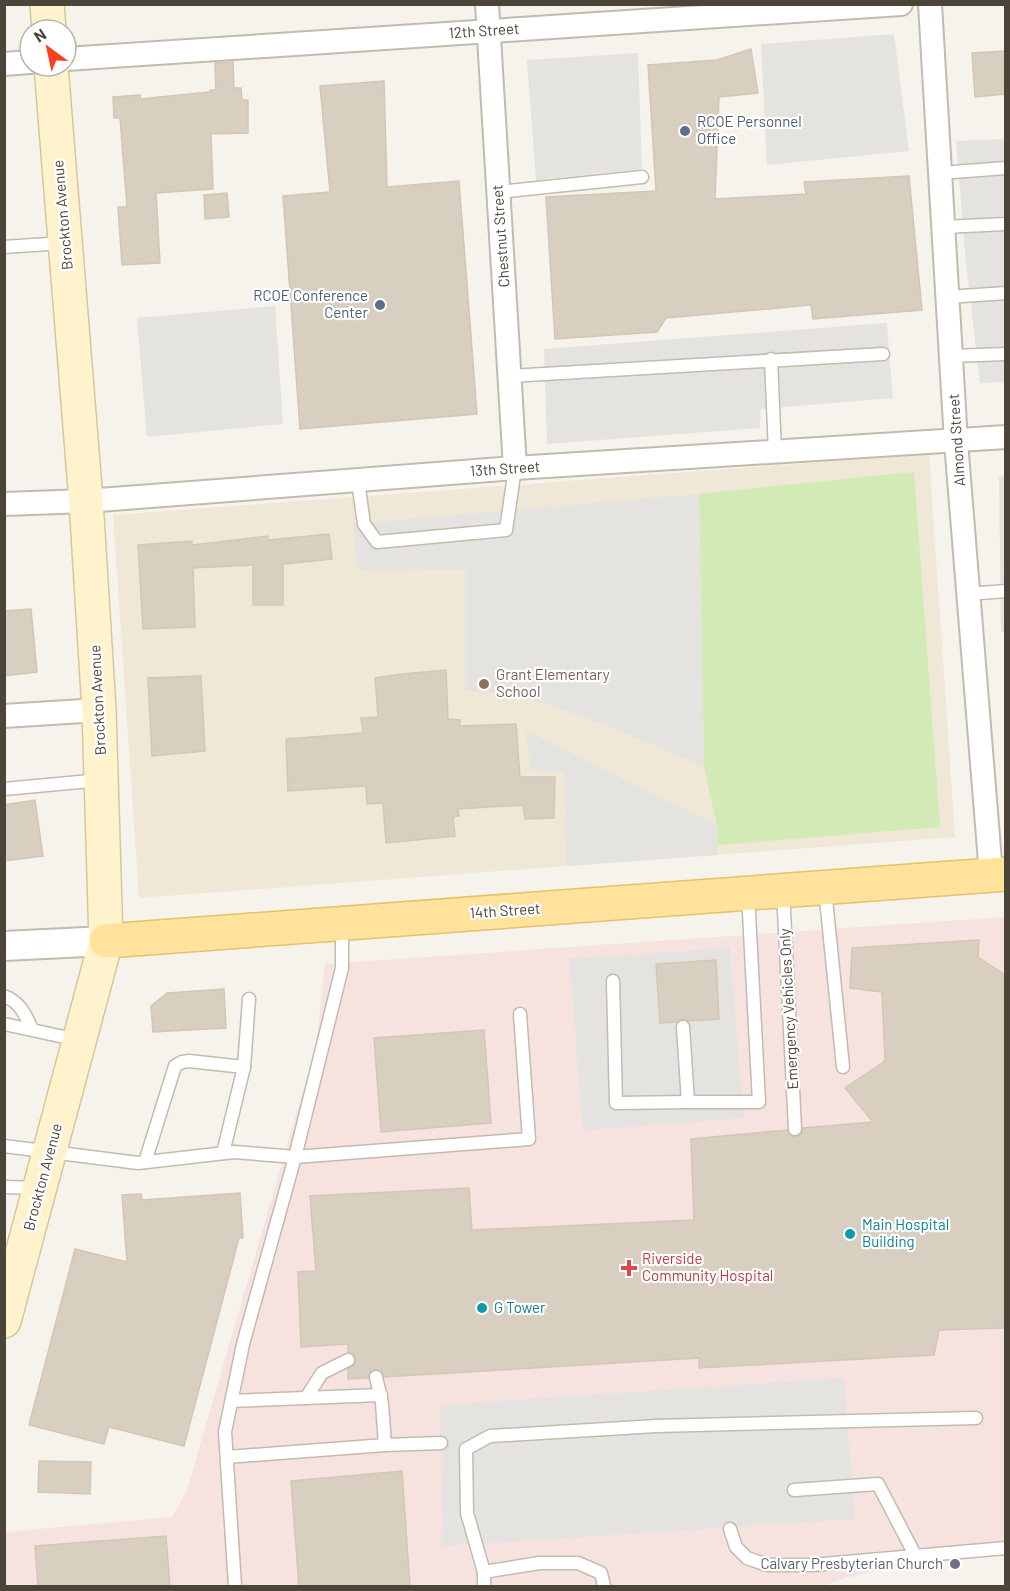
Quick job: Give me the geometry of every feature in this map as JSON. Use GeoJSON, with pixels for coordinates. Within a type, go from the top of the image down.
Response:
{"type":"FeatureCollection","features":[{"type":"Feature","properties":{"kind":"main road","name":"Brockton Avenue"},"geometry":{"type":"LineString","coordinates":[[6,1310],[106,941],[99,710],[86,501],[52,78]]}},
{"type":"Feature","properties":{"kind":"main road","name":"14th Street"},"geometry":{"type":"LineString","coordinates":[[106,941],[998,874]]}},
{"type":"Feature","properties":{"kind":"street","name":"Chestnut Street"},"geometry":{"type":"LineString","coordinates":[[487,4],[515,468]]}},
{"type":"Feature","properties":{"kind":"street","name":"12th Street"},"geometry":{"type":"LineString","coordinates":[[78,58],[488,30],[706,11],[901,4]]}},
{"type":"Feature","properties":{"kind":"street","name":"Almond Street"},"geometry":{"type":"LineString","coordinates":[[930,4],[956,442],[968,594],[998,874]]}},
{"type":"Feature","properties":{"kind":"street","name":"13th Street"},"geometry":{"type":"LineString","coordinates":[[4,504],[86,501],[515,468],[956,442],[1005,437]]}},
{"type":"Feature","properties":{"kind":"street"},"geometry":{"type":"LineString","coordinates":[[4,716],[99,710]]}},
{"type":"Feature","properties":{"kind":"street","name":"14th Street"},"geometry":{"type":"LineString","coordinates":[[4,946],[106,941]]}},
{"type":"Feature","properties":{"kind":"lane"},"geometry":{"type":"LineString","coordinates":[[940,172],[1005,168]]}},
{"type":"Feature","properties":{"kind":"lane"},"geometry":{"type":"LineString","coordinates":[[498,192],[642,177]]}},
{"type":"Feature","properties":{"kind":"lane"},"geometry":{"type":"LineString","coordinates":[[944,227],[1005,224]]}},
{"type":"Feature","properties":{"kind":"lane"},"geometry":{"type":"LineString","coordinates":[[4,247],[65,243]]}},
{"type":"Feature","properties":{"kind":"lane"},"geometry":{"type":"LineString","coordinates":[[948,297],[1005,293]]}},
{"type":"Feature","properties":{"kind":"lane"},"geometry":{"type":"LineString","coordinates":[[510,376],[883,354]]}},
{"type":"Feature","properties":{"kind":"lane"},"geometry":{"type":"LineString","coordinates":[[951,356],[1005,354]]}},
{"type":"Feature","properties":{"kind":"lane"},"geometry":{"type":"LineString","coordinates":[[771,359],[775,453]]}},
{"type":"Feature","properties":{"kind":"lane"},"geometry":{"type":"LineString","coordinates":[[358,481],[364,524],[377,542],[506,530],[515,468]]}},
{"type":"Feature","properties":{"kind":"lane"},"geometry":{"type":"LineString","coordinates":[[968,594],[1005,591]]}},
{"type":"Feature","properties":{"kind":"lane"},"geometry":{"type":"LineString","coordinates":[[4,789],[102,780]]}},
{"type":"Feature","properties":{"kind":"lane"},"geometry":{"type":"LineString","coordinates":[[825,887],[843,1067]]}},
{"type":"Feature","properties":{"kind":"lane","name":"Emergency Vehicles Only"},"geometry":{"type":"LineString","coordinates":[[783,890],[795,1129]]}},
{"type":"Feature","properties":{"kind":"lane"},"geometry":{"type":"LineString","coordinates":[[613,981],[616,1103],[759,1102],[748,892]]}},
{"type":"Feature","properties":{"kind":"lane"},"geometry":{"type":"LineString","coordinates":[[236,1587],[225,1432],[243,1344],[295,1157],[342,968],[342,923]]}},
{"type":"Feature","properties":{"kind":"lane"},"geometry":{"type":"LineString","coordinates":[[4,996],[16,1001],[24,1011],[32,1029]]}},
{"type":"Feature","properties":{"kind":"lane"},"geometry":{"type":"LineString","coordinates":[[223,1153],[244,1067],[249,999]]}},
{"type":"Feature","properties":{"kind":"lane"},"geometry":{"type":"LineString","coordinates":[[4,1146],[97,1159],[145,1162],[234,1152],[295,1157],[529,1139],[520,1014]]}},
{"type":"Feature","properties":{"kind":"lane"},"geometry":{"type":"LineString","coordinates":[[4,1024],[80,1040]]}},
{"type":"Feature","properties":{"kind":"lane"},"geometry":{"type":"LineString","coordinates":[[683,1027],[688,1102]]}},
{"type":"Feature","properties":{"kind":"lane"},"geometry":{"type":"LineString","coordinates":[[145,1162],[175,1066],[189,1061],[244,1067]]}},
{"type":"Feature","properties":{"kind":"lane"},"geometry":{"type":"LineString","coordinates":[[4,1187],[40,1188]]}},
{"type":"Feature","properties":{"kind":"lane"},"geometry":{"type":"LineString","coordinates":[[306,1398],[322,1373],[348,1360]]}},
{"type":"Feature","properties":{"kind":"lane"},"geometry":{"type":"LineString","coordinates":[[376,1377],[381,1395],[385,1445]]}},
{"type":"Feature","properties":{"kind":"lane"},"geometry":{"type":"LineString","coordinates":[[232,1401],[381,1395]]}},
{"type":"Feature","properties":{"kind":"lane"},"geometry":{"type":"LineString","coordinates":[[484,1587],[484,1572],[467,1513],[466,1449],[490,1436],[656,1426],[976,1418]]}},
{"type":"Feature","properties":{"kind":"lane"},"geometry":{"type":"LineString","coordinates":[[227,1457],[441,1443]]}},
{"type":"Feature","properties":{"kind":"lane"},"geometry":{"type":"LineString","coordinates":[[794,1490],[878,1484],[915,1555]]}},
{"type":"Feature","properties":{"kind":"lane"},"geometry":{"type":"LineString","coordinates":[[730,1529],[736,1547],[747,1558],[767,1565],[812,1565],[1005,1548]]}},
{"type":"Feature","properties":{"kind":"lane"},"geometry":{"type":"LineString","coordinates":[[484,1572],[539,1563],[578,1563],[600,1573],[604,1587]]}},
{"type":"Feature","properties":{"kind":"shaded area"},"geometry":{"type":"Polygon","coordinates":[[[894,34],[909,151],[767,165],[761,44],[894,34]]]}},
{"type":"Feature","properties":{"kind":"shaded area"},"geometry":{"type":"Polygon","coordinates":[[[638,53],[642,169],[536,180],[527,60],[638,53]]]}},
{"type":"Feature","properties":{"kind":"shaded area"},"geometry":{"type":"Polygon","coordinates":[[[1005,139],[1005,382],[980,383],[966,264],[956,141],[1005,139]]]}},
{"type":"Feature","properties":{"kind":"shaded area"},"geometry":{"type":"Polygon","coordinates":[[[275,306],[283,424],[147,437],[137,318],[275,306]]]}},
{"type":"Feature","properties":{"kind":"shaded area"},"geometry":{"type":"Polygon","coordinates":[[[887,323],[893,398],[761,409],[760,428],[547,444],[544,349],[887,323]]]}},
{"type":"Feature","properties":{"kind":"shaded area"},"geometry":{"type":"Polygon","coordinates":[[[929,454],[955,837],[139,898],[113,515],[929,454]]]}},
{"type":"Feature","properties":{"kind":"shaded area"},"geometry":{"type":"Polygon","coordinates":[[[1005,476],[1006,632],[1001,632],[999,477],[1005,476]]]}},
{"type":"Feature","properties":{"kind":"shaded area"},"geometry":{"type":"Polygon","coordinates":[[[699,494],[704,767],[611,727],[527,697],[465,690],[465,569],[357,570],[353,524],[699,494]]]}},
{"type":"Feature","properties":{"kind":"shaded area"},"geometry":{"type":"Polygon","coordinates":[[[525,730],[717,825],[717,855],[566,866],[564,773],[531,770],[525,730]]]}},
{"type":"Feature","properties":{"kind":"shaded area","name":"Riverside Community Hospital"},"geometry":{"type":"Polygon","coordinates":[[[1005,917],[1005,1548],[963,1550],[845,1578],[823,1586],[5,1586],[5,1532],[172,1517],[187,1490],[316,1046],[325,964],[1005,917]]]}},
{"type":"Feature","properties":{"kind":"shaded area"},"geometry":{"type":"Polygon","coordinates":[[[730,948],[744,1118],[583,1130],[569,959],[730,948]]]}},
{"type":"Feature","properties":{"kind":"shaded area"},"geometry":{"type":"Polygon","coordinates":[[[844,1378],[855,1519],[443,1546],[440,1405],[844,1378]]]}},
{"type":"Feature","properties":{"kind":"green space"},"geometry":{"type":"Polygon","coordinates":[[[914,472],[940,827],[717,845],[717,825],[704,767],[699,494],[914,472]]]}},
{"type":"Feature","properties":{"kind":"building"},"geometry":{"type":"Polygon","coordinates":[[[751,49],[758,93],[719,97],[715,199],[806,194],[804,182],[909,176],[922,310],[813,319],[811,305],[666,318],[657,332],[555,339],[546,197],[656,191],[648,65],[717,60],[751,49]]]}},
{"type":"Feature","properties":{"kind":"building"},"geometry":{"type":"Polygon","coordinates":[[[1005,51],[1005,94],[975,97],[972,53],[1005,51]]]}},
{"type":"Feature","properties":{"kind":"building"},"geometry":{"type":"Polygon","coordinates":[[[233,62],[234,88],[241,88],[242,100],[248,100],[248,133],[211,134],[213,189],[156,193],[160,263],[122,265],[118,207],[127,207],[120,118],[114,118],[113,97],[140,95],[140,99],[210,92],[210,90],[216,90],[215,63],[233,62]]]}},
{"type":"Feature","properties":{"kind":"building","name":"RCOE Conference Center"},"geometry":{"type":"Polygon","coordinates":[[[384,81],[387,187],[459,181],[477,414],[300,429],[283,196],[330,192],[320,86],[384,81]]]}},
{"type":"Feature","properties":{"kind":"building"},"geometry":{"type":"Polygon","coordinates":[[[227,193],[229,217],[205,219],[204,195],[227,193]]]}},
{"type":"Feature","properties":{"kind":"building"},"geometry":{"type":"Polygon","coordinates":[[[329,534],[332,559],[283,564],[283,605],[253,605],[253,565],[193,568],[195,627],[143,629],[138,545],[192,541],[192,545],[268,536],[268,540],[329,534]]]}},
{"type":"Feature","properties":{"kind":"building"},"geometry":{"type":"Polygon","coordinates":[[[31,609],[37,672],[4,676],[4,611],[31,609]]]}},
{"type":"Feature","properties":{"kind":"building"},"geometry":{"type":"Polygon","coordinates":[[[446,670],[448,719],[460,720],[460,726],[516,724],[520,777],[555,777],[554,818],[525,819],[523,805],[458,809],[459,816],[453,817],[455,836],[386,843],[383,803],[367,804],[366,786],[288,791],[286,739],[363,733],[361,718],[378,717],[375,678],[446,670]]]}},
{"type":"Feature","properties":{"kind":"building"},"geometry":{"type":"Polygon","coordinates":[[[201,676],[205,751],[152,756],[148,678],[201,676]]]}},
{"type":"Feature","properties":{"kind":"building"},"geometry":{"type":"Polygon","coordinates":[[[35,800],[43,856],[4,861],[4,805],[35,800]]]}},
{"type":"Feature","properties":{"kind":"building","name":"Main Hospital Building"},"geometry":{"type":"Polygon","coordinates":[[[979,940],[978,957],[1005,975],[1005,1328],[939,1330],[934,1355],[699,1368],[699,1358],[384,1377],[382,1371],[375,1369],[370,1371],[368,1378],[348,1379],[348,1369],[354,1365],[356,1360],[353,1353],[348,1352],[348,1344],[301,1347],[298,1272],[316,1271],[310,1196],[469,1188],[472,1230],[694,1220],[691,1139],[787,1130],[791,1136],[796,1137],[802,1133],[803,1128],[873,1122],[845,1088],[885,1061],[882,992],[850,988],[852,948],[979,940]]]}},
{"type":"Feature","properties":{"kind":"building"},"geometry":{"type":"Polygon","coordinates":[[[716,960],[719,1019],[688,1021],[683,1019],[677,1022],[660,1023],[656,964],[716,960]]]}},
{"type":"Feature","properties":{"kind":"building"},"geometry":{"type":"Polygon","coordinates":[[[224,989],[226,1028],[153,1032],[151,1006],[167,993],[224,989]]]}},
{"type":"Feature","properties":{"kind":"building"},"geometry":{"type":"Polygon","coordinates":[[[484,1030],[491,1123],[381,1132],[374,1038],[484,1030]]]}},
{"type":"Feature","properties":{"kind":"building"},"geometry":{"type":"Polygon","coordinates":[[[240,1193],[243,1238],[239,1238],[184,1446],[109,1427],[104,1444],[29,1425],[75,1249],[127,1262],[122,1195],[141,1194],[142,1200],[240,1193]]]}},
{"type":"Feature","properties":{"kind":"building"},"geometry":{"type":"Polygon","coordinates":[[[39,1461],[91,1462],[90,1494],[38,1492],[39,1461]]]}},
{"type":"Feature","properties":{"kind":"building"},"geometry":{"type":"Polygon","coordinates":[[[402,1471],[410,1587],[299,1587],[291,1481],[402,1471]]]}},
{"type":"Feature","properties":{"kind":"building"},"geometry":{"type":"Polygon","coordinates":[[[166,1536],[170,1587],[38,1587],[35,1546],[166,1536]]]}},
{"type":"Feature","properties":{"kind":"place","name":"RCOE Personnel Office"},"geometry":{"type":"Point","coordinates":[685,131]}},
{"type":"Feature","properties":{"kind":"place","name":"RCOE Conference Center"},"geometry":{"type":"Point","coordinates":[380,305]}},
{"type":"Feature","properties":{"kind":"place","name":"Grant Elementary School"},"geometry":{"type":"Point","coordinates":[484,684]}},
{"type":"Feature","properties":{"kind":"place","name":"Main Hospital Building"},"geometry":{"type":"Point","coordinates":[850,1234]}},
{"type":"Feature","properties":{"kind":"place","name":"Riverside Community Hospital"},"geometry":{"type":"Point","coordinates":[629,1268]}},
{"type":"Feature","properties":{"kind":"place","name":"G Tower"},"geometry":{"type":"Point","coordinates":[482,1308]}},
{"type":"Feature","properties":{"kind":"place","name":"Calvary Presbyterian Church"},"geometry":{"type":"Point","coordinates":[955,1564]}}]}
